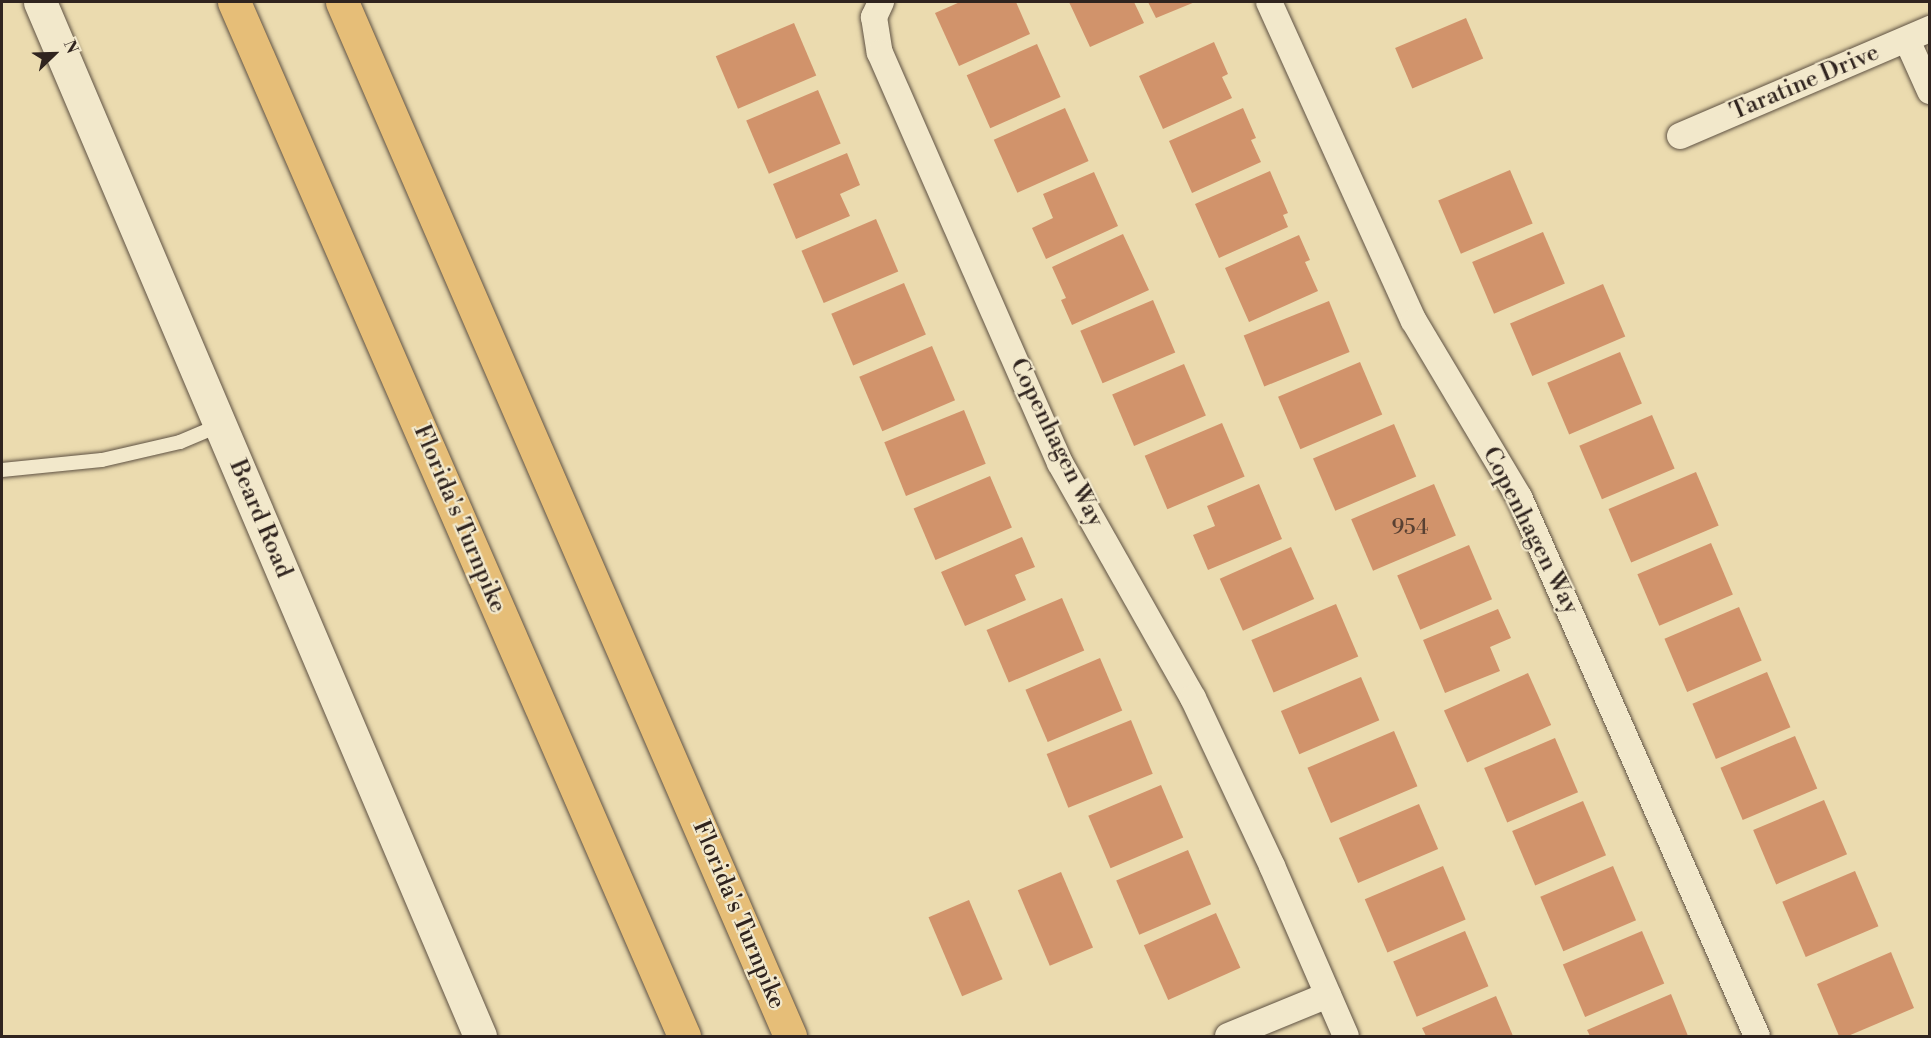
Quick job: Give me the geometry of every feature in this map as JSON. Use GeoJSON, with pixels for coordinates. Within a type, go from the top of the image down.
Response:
{"type":"FeatureCollection","features":[{"type":"Feature","properties":{"kind":"highway","name":"Florida's Turnpike"},"geometry":{"type":"LineString","coordinates":[[234,2],[684,1036]]}},
{"type":"Feature","properties":{"kind":"highway","name":"Florida's Turnpike"},"geometry":{"type":"LineString","coordinates":[[342,2],[790,1036]]}},
{"type":"Feature","properties":{"kind":"street","name":"Beard Road"},"geometry":{"type":"LineString","coordinates":[[40,2],[480,1036]]}},
{"type":"Feature","properties":{"kind":"street","name":"Copenhagen Way"},"geometry":{"type":"LineString","coordinates":[[881,2],[874,17],[880,53],[1060,463],[1193,698],[1346,1036]]}},
{"type":"Feature","properties":{"kind":"street","name":"Copenhagen Way"},"geometry":{"type":"LineString","coordinates":[[1269,2],[1414,321],[1519,497],[1757,1036]]}},
{"type":"Feature","properties":{"kind":"street"},"geometry":{"type":"LineString","coordinates":[[1918,35],[1929,91]]}},
{"type":"Feature","properties":{"kind":"street","name":"Taratine Drive"},"geometry":{"type":"LineString","coordinates":[[1680,136],[1918,35]]}},
{"type":"Feature","properties":{"kind":"street"},"geometry":{"type":"LineString","coordinates":[[1228,1036],[1328,995]]}},
{"type":"Feature","properties":{"kind":"lane"},"geometry":{"type":"LineString","coordinates":[[2,470],[102,460],[180,442],[220,425]]}},
{"type":"Feature","properties":{"kind":"building"},"geometry":{"type":"Polygon","coordinates":[[[960,2],[1016,2],[1030,34],[959,66],[935,13],[960,2]]]}},
{"type":"Feature","properties":{"kind":"building"},"geometry":{"type":"Polygon","coordinates":[[[1069,2],[1134,2],[1144,23],[1090,47],[1069,2]]]}},
{"type":"Feature","properties":{"kind":"building"},"geometry":{"type":"Polygon","coordinates":[[[1148,2],[1195,2],[1156,18],[1148,2]]]}},
{"type":"Feature","properties":{"kind":"building"},"geometry":{"type":"Polygon","coordinates":[[[1466,18],[1483,59],[1412,89],[1395,48],[1466,18]]]}},
{"type":"Feature","properties":{"kind":"building"},"geometry":{"type":"Polygon","coordinates":[[[794,23],[816,75],[738,109],[716,56],[794,23]]]}},
{"type":"Feature","properties":{"kind":"building"},"geometry":{"type":"Polygon","coordinates":[[[1214,42],[1228,74],[1222,77],[1232,98],[1163,129],[1139,76],[1214,42]]]}},
{"type":"Feature","properties":{"kind":"building"},"geometry":{"type":"Polygon","coordinates":[[[1037,44],[1061,97],[990,128],[967,75],[1037,44]]]}},
{"type":"Feature","properties":{"kind":"building"},"geometry":{"type":"Polygon","coordinates":[[[818,90],[841,143],[769,174],[746,120],[818,90]]]}},
{"type":"Feature","properties":{"kind":"building"},"geometry":{"type":"Polygon","coordinates":[[[1065,108],[1089,161],[1017,193],[994,140],[1065,108]]]}},
{"type":"Feature","properties":{"kind":"building"},"geometry":{"type":"Polygon","coordinates":[[[1243,108],[1256,138],[1251,140],[1261,162],[1192,193],[1169,141],[1243,108]]]}},
{"type":"Feature","properties":{"kind":"building"},"geometry":{"type":"Polygon","coordinates":[[[847,153],[860,185],[840,194],[850,216],[796,239],[773,184],[847,153]]]}},
{"type":"Feature","properties":{"kind":"building"},"geometry":{"type":"Polygon","coordinates":[[[1510,170],[1533,223],[1461,254],[1438,200],[1510,170]]]}},
{"type":"Feature","properties":{"kind":"building"},"geometry":{"type":"Polygon","coordinates":[[[1270,171],[1288,213],[1283,215],[1288,227],[1219,258],[1195,204],[1270,171]]]}},
{"type":"Feature","properties":{"kind":"building"},"geometry":{"type":"Polygon","coordinates":[[[1094,172],[1118,226],[1046,259],[1032,228],[1053,218],[1043,194],[1094,172]]]}},
{"type":"Feature","properties":{"kind":"building"},"geometry":{"type":"Polygon","coordinates":[[[876,219],[898,271],[824,303],[801,251],[876,219]]]}},
{"type":"Feature","properties":{"kind":"building"},"geometry":{"type":"Polygon","coordinates":[[[1543,232],[1565,284],[1494,314],[1472,262],[1543,232]]]}},
{"type":"Feature","properties":{"kind":"building"},"geometry":{"type":"Polygon","coordinates":[[[1123,234],[1149,290],[1072,325],[1061,300],[1066,298],[1052,267],[1123,234]]]}},
{"type":"Feature","properties":{"kind":"building"},"geometry":{"type":"Polygon","coordinates":[[[1299,235],[1310,260],[1305,262],[1318,291],[1249,322],[1225,268],[1299,235]]]}},
{"type":"Feature","properties":{"kind":"building"},"geometry":{"type":"Polygon","coordinates":[[[904,283],[926,335],[853,365],[831,314],[904,283]]]}},
{"type":"Feature","properties":{"kind":"building"},"geometry":{"type":"Polygon","coordinates":[[[1603,284],[1625,336],[1532,376],[1510,323],[1603,284]]]}},
{"type":"Feature","properties":{"kind":"building"},"geometry":{"type":"Polygon","coordinates":[[[1153,300],[1175,352],[1103,383],[1080,331],[1153,300]]]}},
{"type":"Feature","properties":{"kind":"building"},"geometry":{"type":"Polygon","coordinates":[[[1329,301],[1350,352],[1264,386],[1244,335],[1329,301]]]}},
{"type":"Feature","properties":{"kind":"building"},"geometry":{"type":"Polygon","coordinates":[[[932,346],[955,400],[882,431],[859,377],[932,346]]]}},
{"type":"Feature","properties":{"kind":"building"},"geometry":{"type":"Polygon","coordinates":[[[1620,352],[1642,404],[1569,434],[1547,383],[1620,352]]]}},
{"type":"Feature","properties":{"kind":"building"},"geometry":{"type":"Polygon","coordinates":[[[1360,362],[1382,414],[1300,449],[1278,397],[1360,362]]]}},
{"type":"Feature","properties":{"kind":"building"},"geometry":{"type":"Polygon","coordinates":[[[1184,364],[1206,416],[1134,446],[1112,394],[1184,364]]]}},
{"type":"Feature","properties":{"kind":"building"},"geometry":{"type":"Polygon","coordinates":[[[964,410],[986,464],[906,496],[884,442],[964,410]]]}},
{"type":"Feature","properties":{"kind":"building"},"geometry":{"type":"Polygon","coordinates":[[[1652,415],[1675,468],[1602,499],[1579,446],[1652,415]]]}},
{"type":"Feature","properties":{"kind":"building"},"geometry":{"type":"Polygon","coordinates":[[[1222,423],[1245,476],[1167,509],[1145,456],[1222,423]]]}},
{"type":"Feature","properties":{"kind":"building"},"geometry":{"type":"Polygon","coordinates":[[[1394,424],[1416,476],[1335,511],[1313,458],[1394,424]]]}},
{"type":"Feature","properties":{"kind":"building"},"geometry":{"type":"Polygon","coordinates":[[[1696,472],[1719,525],[1631,563],[1609,509],[1696,472]]]}},
{"type":"Feature","properties":{"kind":"building"},"geometry":{"type":"Polygon","coordinates":[[[990,476],[1012,528],[935,560],[914,508],[990,476]]]}},
{"type":"Feature","properties":{"kind":"building"},"geometry":{"type":"Polygon","coordinates":[[[1259,484],[1282,539],[1208,570],[1193,535],[1215,526],[1207,506],[1259,484]]]}},
{"type":"Feature","properties":{"kind":"building"},"geometry":{"type":"Polygon","coordinates":[[[1434,484],[1456,536],[1373,571],[1351,519],[1434,484]]]}},
{"type":"Feature","properties":{"kind":"building"},"geometry":{"type":"Polygon","coordinates":[[[1022,537],[1035,567],[1015,575],[1026,600],[965,626],[941,572],[1022,537]]]}},
{"type":"Feature","properties":{"kind":"building"},"geometry":{"type":"Polygon","coordinates":[[[1711,543],[1733,595],[1659,626],[1637,574],[1711,543]]]}},
{"type":"Feature","properties":{"kind":"building"},"geometry":{"type":"Polygon","coordinates":[[[1469,545],[1492,599],[1420,630],[1397,575],[1469,545]]]}},
{"type":"Feature","properties":{"kind":"building"},"geometry":{"type":"Polygon","coordinates":[[[1291,547],[1314,599],[1243,631],[1220,579],[1291,547]]]}},
{"type":"Feature","properties":{"kind":"building"},"geometry":{"type":"Polygon","coordinates":[[[1062,598],[1084,650],[1009,683],[987,630],[1062,598]]]}},
{"type":"Feature","properties":{"kind":"building"},"geometry":{"type":"Polygon","coordinates":[[[1336,604],[1358,656],[1274,692],[1251,640],[1336,604]]]}},
{"type":"Feature","properties":{"kind":"building"},"geometry":{"type":"Polygon","coordinates":[[[1739,607],[1762,660],[1687,692],[1664,639],[1739,607]]]}},
{"type":"Feature","properties":{"kind":"building"},"geometry":{"type":"Polygon","coordinates":[[[1498,609],[1511,638],[1490,647],[1500,671],[1445,693],[1423,640],[1498,609]]]}},
{"type":"Feature","properties":{"kind":"building"},"geometry":{"type":"Polygon","coordinates":[[[1100,658],[1122,710],[1048,742],[1025,690],[1100,658]]]}},
{"type":"Feature","properties":{"kind":"building"},"geometry":{"type":"Polygon","coordinates":[[[1767,672],[1790,727],[1716,759],[1692,704],[1767,672]]]}},
{"type":"Feature","properties":{"kind":"building"},"geometry":{"type":"Polygon","coordinates":[[[1528,673],[1551,725],[1467,762],[1444,710],[1528,673]]]}},
{"type":"Feature","properties":{"kind":"building"},"geometry":{"type":"Polygon","coordinates":[[[1361,677],[1379,720],[1299,754],[1281,711],[1361,677]]]}},
{"type":"Feature","properties":{"kind":"building"},"geometry":{"type":"Polygon","coordinates":[[[1131,720],[1153,774],[1068,808],[1047,754],[1131,720]]]}},
{"type":"Feature","properties":{"kind":"building"},"geometry":{"type":"Polygon","coordinates":[[[1394,731],[1417,786],[1331,823],[1307,768],[1394,731]]]}},
{"type":"Feature","properties":{"kind":"building"},"geometry":{"type":"Polygon","coordinates":[[[1795,736],[1817,788],[1743,820],[1720,768],[1795,736]]]}},
{"type":"Feature","properties":{"kind":"building"},"geometry":{"type":"Polygon","coordinates":[[[1555,738],[1578,792],[1507,822],[1484,768],[1555,738]]]}},
{"type":"Feature","properties":{"kind":"building"},"geometry":{"type":"Polygon","coordinates":[[[1161,785],[1183,837],[1111,868],[1088,816],[1161,785]]]}},
{"type":"Feature","properties":{"kind":"building"},"geometry":{"type":"Polygon","coordinates":[[[1824,800],[1847,854],[1776,884],[1753,830],[1824,800]]]}},
{"type":"Feature","properties":{"kind":"building"},"geometry":{"type":"Polygon","coordinates":[[[1583,801],[1606,855],[1535,885],[1512,831],[1583,801]]]}},
{"type":"Feature","properties":{"kind":"building"},"geometry":{"type":"Polygon","coordinates":[[[1419,804],[1438,849],[1358,883],[1339,838],[1419,804]]]}},
{"type":"Feature","properties":{"kind":"building"},"geometry":{"type":"Polygon","coordinates":[[[1188,850],[1211,904],[1139,935],[1116,880],[1188,850]]]}},
{"type":"Feature","properties":{"kind":"building"},"geometry":{"type":"Polygon","coordinates":[[[1443,866],[1466,919],[1387,953],[1365,899],[1443,866]]]}},
{"type":"Feature","properties":{"kind":"building"},"geometry":{"type":"Polygon","coordinates":[[[1613,866],[1636,920],[1563,951],[1540,897],[1613,866]]]}},
{"type":"Feature","properties":{"kind":"building"},"geometry":{"type":"Polygon","coordinates":[[[1855,871],[1878,926],[1806,957],[1782,902],[1855,871]]]}},
{"type":"Feature","properties":{"kind":"building"},"geometry":{"type":"Polygon","coordinates":[[[1061,872],[1093,947],[1050,966],[1018,890],[1061,872]]]}},
{"type":"Feature","properties":{"kind":"building"},"geometry":{"type":"Polygon","coordinates":[[[969,900],[1003,979],[962,996],[928,917],[969,900]]]}},
{"type":"Feature","properties":{"kind":"building"},"geometry":{"type":"Polygon","coordinates":[[[1216,913],[1240,968],[1168,1000],[1144,945],[1216,913]]]}},
{"type":"Feature","properties":{"kind":"building"},"geometry":{"type":"Polygon","coordinates":[[[1465,931],[1488,986],[1417,1017],[1393,961],[1465,931]]]}},
{"type":"Feature","properties":{"kind":"building"},"geometry":{"type":"Polygon","coordinates":[[[1642,931],[1664,983],[1585,1017],[1563,965],[1642,931]]]}},
{"type":"Feature","properties":{"kind":"building"},"geometry":{"type":"Polygon","coordinates":[[[1891,952],[1914,1008],[1848,1036],[1839,1036],[1817,984],[1891,952]]]}},
{"type":"Feature","properties":{"kind":"building"},"geometry":{"type":"Polygon","coordinates":[[[1671,994],[1688,1036],[1590,1036],[1587,1030],[1671,994]]]}},
{"type":"Feature","properties":{"kind":"building"},"geometry":{"type":"Polygon","coordinates":[[[1496,996],[1513,1036],[1426,1036],[1422,1028],[1496,996]]]}}]}
